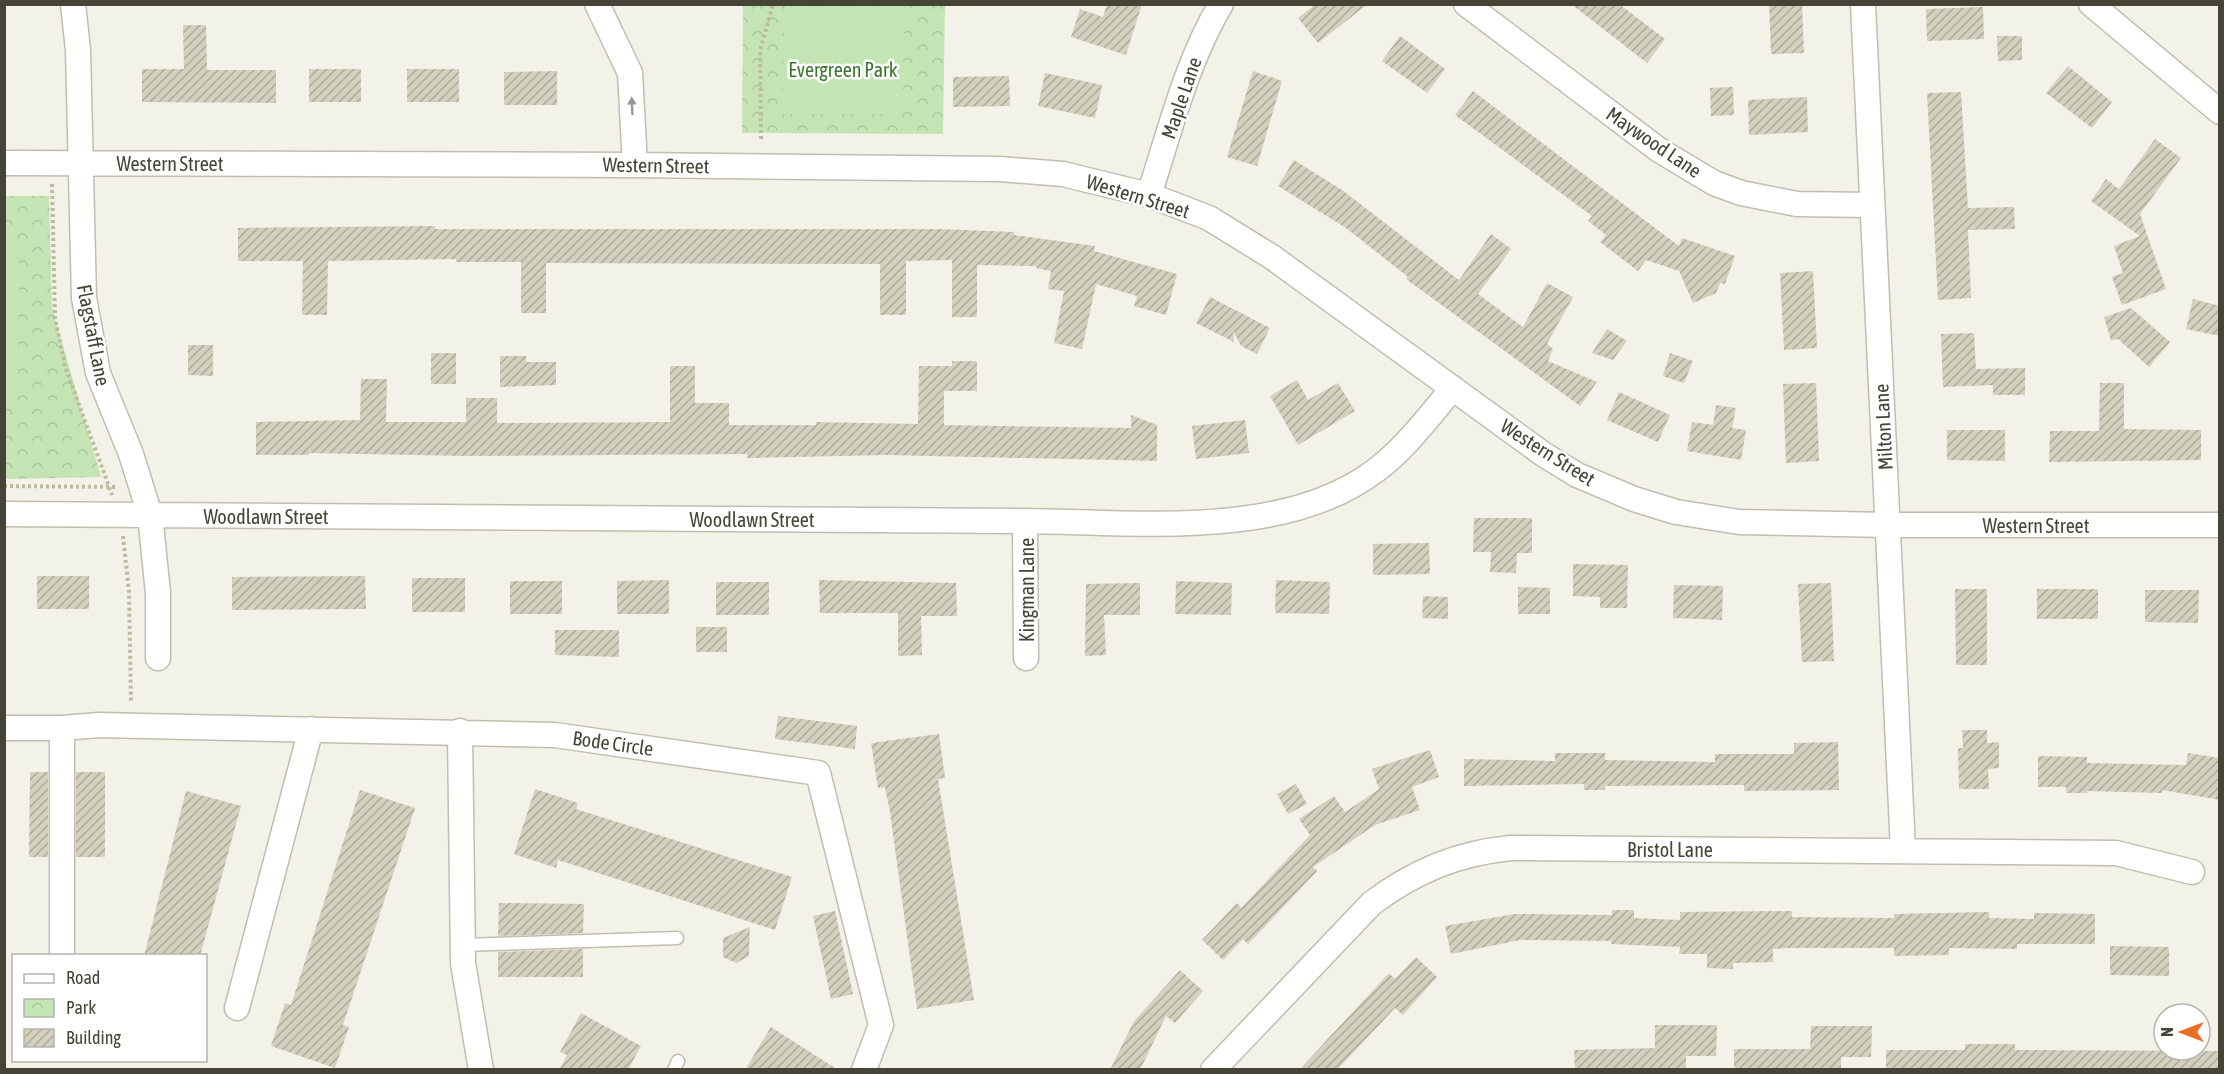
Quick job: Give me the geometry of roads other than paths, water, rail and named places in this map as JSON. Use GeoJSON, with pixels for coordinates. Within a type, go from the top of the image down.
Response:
{"type":"FeatureCollection","features":[{"type":"Feature","properties":{"kind":"street","name":"Flagstaff Lane"},"geometry":{"type":"LineString","coordinates":[[74,4],[81,163],[81,265],[90,336],[110,408],[142,487],[150,515],[158,593],[158,658]]}},
{"type":"Feature","properties":{"kind":"street"},"geometry":{"type":"LineString","coordinates":[[597,4],[630,73],[635,165]]}},
{"type":"Feature","properties":{"kind":"street","name":"Maple Lane"},"geometry":{"type":"LineString","coordinates":[[1149,195],[1197,51],[1221,4]]}},
{"type":"Feature","properties":{"kind":"street","name":"Maywood Lane"},"geometry":{"type":"LineString","coordinates":[[1466,4],[1659,150],[1714,183],[1741,193],[1797,204],[1872,205]]}},
{"type":"Feature","properties":{"kind":"street","name":"Milton Lane"},"geometry":{"type":"LineString","coordinates":[[1863,4],[1903,850]]}},
{"type":"Feature","properties":{"kind":"street"},"geometry":{"type":"LineString","coordinates":[[2091,4],[2220,112]]}},
{"type":"Feature","properties":{"kind":"street","name":"Western Street"},"geometry":{"type":"LineString","coordinates":[[4,163],[635,165],[1034,171],[1063,174],[1149,195],[1209,218],[1272,257],[1543,454],[1577,475],[1634,499],[1676,512],[1739,522],[1888,525],[2220,525]]}},
{"type":"Feature","properties":{"kind":"street","name":"Woodlawn Street"},"geometry":{"type":"LineString","coordinates":[[4,513],[1025,521],[1253,519],[1300,508],[1353,486],[1375,472],[1393,457],[1453,388]]}},
{"type":"Feature","properties":{"kind":"street","name":"Kingman Lane"},"geometry":{"type":"LineString","coordinates":[[1025,521],[1026,658]]}},
{"type":"Feature","properties":{"kind":"street","name":"Bode Circle"},"geometry":{"type":"LineString","coordinates":[[4,728],[62,728],[99,725],[460,731],[555,735],[818,773],[881,1025],[864,1070]]}},
{"type":"Feature","properties":{"kind":"street"},"geometry":{"type":"LineString","coordinates":[[62,728],[62,954]]}},
{"type":"Feature","properties":{"kind":"street"},"geometry":{"type":"LineString","coordinates":[[237,1008],[311,729]]}},
{"type":"Feature","properties":{"kind":"street"},"geometry":{"type":"LineString","coordinates":[[460,731],[463,963],[481,1070]]}},
{"type":"Feature","properties":{"kind":"street","name":"Bristol Lane"},"geometry":{"type":"LineString","coordinates":[[1218,1063],[1372,903],[1401,881],[1453,858],[1511,848],[2116,853],[2192,872]]}},
{"type":"Feature","properties":{"kind":"lane"},"geometry":{"type":"LineString","coordinates":[[463,945],[677,939]]}},
{"type":"Feature","properties":{"kind":"park label","name":"Evergreen Park"},"geometry":{"type":"Point","coordinates":[843,69]}}]}
